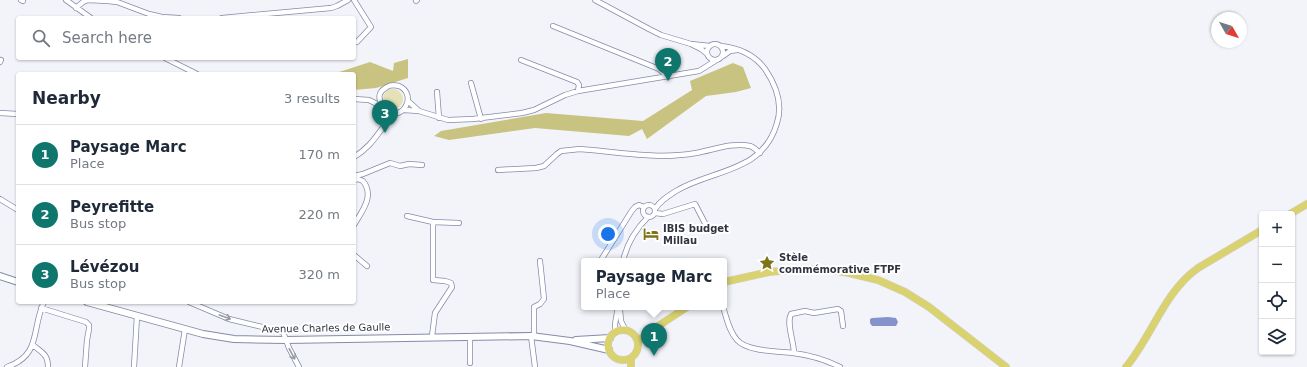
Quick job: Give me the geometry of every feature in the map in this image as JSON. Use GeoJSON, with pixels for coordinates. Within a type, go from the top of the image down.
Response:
{"type":"FeatureCollection","features":[{"type":"Feature","properties":{"kind":"main road"},"geometry":{"type":"LineString","coordinates":[[1295,211],[1307,204]]}},
{"type":"Feature","properties":{"kind":"main road"},"geometry":{"type":"LineString","coordinates":[[1126,367],[1137,353],[1177,287],[1189,274],[1259,232]]}},
{"type":"Feature","properties":{"kind":"main road"},"geometry":{"type":"LineString","coordinates":[[727,281],[769,272],[804,269],[831,270],[858,275],[891,286],[917,299],[1006,367]]}},
{"type":"Feature","properties":{"kind":"main road"},"geometry":{"type":"LineString","coordinates":[[0,276],[16,281]]}},
{"type":"Feature","properties":{"kind":"main road"},"geometry":{"type":"LineString","coordinates":[[727,284],[741,277]]}},
{"type":"Feature","properties":{"kind":"main road","name":"Avenue Charles de Gaulle"},"geometry":{"type":"LineString","coordinates":[[94,304],[203,334],[234,339],[286,340],[432,336],[532,336],[570,341]]}},
{"type":"Feature","properties":{"kind":"main road"},"geometry":{"type":"LineString","coordinates":[[570,341],[612,336],[620,331],[629,332],[642,330],[652,326],[676,310]]}},
{"type":"Feature","properties":{"kind":"main road"},"geometry":{"type":"LineString","coordinates":[[619,360],[631,358],[637,351],[638,342],[646,334],[682,310]]}},
{"type":"Feature","properties":{"kind":"main road"},"geometry":{"type":"LineString","coordinates":[[629,332],[638,342]]}},
{"type":"Feature","properties":{"kind":"main road"},"geometry":{"type":"LineString","coordinates":[[612,336],[608,344],[609,350],[612,355],[625,367]]}},
{"type":"Feature","properties":{"kind":"main road"},"geometry":{"type":"LineString","coordinates":[[570,341],[609,350]]}},
{"type":"Feature","properties":{"kind":"main road"},"geometry":{"type":"LineString","coordinates":[[631,358],[631,367]]}},
{"type":"Feature","properties":{"kind":"street"},"geometry":{"type":"LineString","coordinates":[[66,0],[88,16]]}},
{"type":"Feature","properties":{"kind":"street"},"geometry":{"type":"LineString","coordinates":[[76,8],[88,0],[108,1],[117,2],[158,16]]}},
{"type":"Feature","properties":{"kind":"street"},"geometry":{"type":"LineString","coordinates":[[250,16],[331,8],[348,0]]}},
{"type":"Feature","properties":{"kind":"street"},"geometry":{"type":"LineString","coordinates":[[354,0],[371,27],[357,42]]}},
{"type":"Feature","properties":{"kind":"street"},"geometry":{"type":"LineString","coordinates":[[595,0],[649,30],[691,44],[701,49],[712,61],[715,61]]}},
{"type":"Feature","properties":{"kind":"street"},"geometry":{"type":"LineString","coordinates":[[553,26],[659,69],[668,77]]}},
{"type":"Feature","properties":{"kind":"street"},"geometry":{"type":"LineString","coordinates":[[646,216],[653,216],[654,209],[662,200],[688,184],[739,167],[751,161],[768,143],[774,132],[778,119],[778,96],[775,86],[762,65],[741,50],[716,44],[710,46],[691,44]]}},
{"type":"Feature","properties":{"kind":"street"},"geometry":{"type":"LineString","coordinates":[[705,68],[708,48],[710,46]]}},
{"type":"Feature","properties":{"kind":"street"},"geometry":{"type":"LineString","coordinates":[[721,46],[723,56]]}},
{"type":"Feature","properties":{"kind":"street"},"geometry":{"type":"LineString","coordinates":[[356,155],[369,146],[380,133],[384,124],[394,114],[404,110],[419,111],[448,120],[522,114],[565,95],[578,91],[699,71],[715,61],[720,60],[730,51],[741,50]]}},
{"type":"Feature","properties":{"kind":"street"},"geometry":{"type":"LineString","coordinates":[[169,60],[193,72]]}},
{"type":"Feature","properties":{"kind":"street"},"geometry":{"type":"LineString","coordinates":[[521,60],[577,82],[579,85],[578,91]]}},
{"type":"Feature","properties":{"kind":"street"},"geometry":{"type":"LineString","coordinates":[[471,83],[480,118]]}},
{"type":"Feature","properties":{"kind":"street"},"geometry":{"type":"LineString","coordinates":[[369,100],[380,94],[388,86],[396,86],[403,89],[406,93],[408,101],[419,111]]}},
{"type":"Feature","properties":{"kind":"street"},"geometry":{"type":"LineString","coordinates":[[437,92],[439,118]]}},
{"type":"Feature","properties":{"kind":"street"},"geometry":{"type":"LineString","coordinates":[[380,94],[379,101],[382,108],[384,124]]}},
{"type":"Feature","properties":{"kind":"street"},"geometry":{"type":"LineString","coordinates":[[356,99],[369,100],[386,112],[394,114]]}},
{"type":"Feature","properties":{"kind":"street"},"geometry":{"type":"LineString","coordinates":[[404,110],[408,101]]}},
{"type":"Feature","properties":{"kind":"street"},"geometry":{"type":"LineString","coordinates":[[0,114],[16,114]]}},
{"type":"Feature","properties":{"kind":"street"},"geometry":{"type":"LineString","coordinates":[[498,170],[536,168],[544,166],[557,154],[569,149],[670,156],[732,146],[751,146],[760,153]]}},
{"type":"Feature","properties":{"kind":"street"},"geometry":{"type":"LineString","coordinates":[[356,176],[364,174],[390,163],[400,166],[409,164],[422,165]]}},
{"type":"Feature","properties":{"kind":"street"},"geometry":{"type":"LineString","coordinates":[[356,180],[363,181],[367,189],[368,196],[366,206],[356,222]]}},
{"type":"Feature","properties":{"kind":"street"},"geometry":{"type":"LineString","coordinates":[[0,199],[16,209]]}},
{"type":"Feature","properties":{"kind":"street"},"geometry":{"type":"LineString","coordinates":[[602,258],[631,212],[639,205],[644,207],[647,205],[663,214],[695,204],[708,228]]}},
{"type":"Feature","properties":{"kind":"street"},"geometry":{"type":"LineString","coordinates":[[644,207],[643,211],[646,216]]}},
{"type":"Feature","properties":{"kind":"street"},"geometry":{"type":"LineString","coordinates":[[407,216],[433,222],[459,223]]}},
{"type":"Feature","properties":{"kind":"street"},"geometry":{"type":"LineString","coordinates":[[624,258],[628,244],[638,226],[646,216]]}},
{"type":"Feature","properties":{"kind":"street"},"geometry":{"type":"LineString","coordinates":[[432,336],[435,313],[452,287],[451,283],[433,280],[433,222]]}},
{"type":"Feature","properties":{"kind":"street"},"geometry":{"type":"LineString","coordinates":[[356,257],[367,266]]}},
{"type":"Feature","properties":{"kind":"street"},"geometry":{"type":"LineString","coordinates":[[535,367],[532,336],[534,307],[540,304],[544,299],[540,260]]}},
{"type":"Feature","properties":{"kind":"street"},"geometry":{"type":"LineString","coordinates":[[39,304],[40,308]]}},
{"type":"Feature","properties":{"kind":"street"},"geometry":{"type":"LineString","coordinates":[[7,367],[22,360],[28,354],[32,345],[40,308],[43,304]]}},
{"type":"Feature","properties":{"kind":"street"},"geometry":{"type":"LineString","coordinates":[[194,304],[228,319],[283,332],[299,367]]}},
{"type":"Feature","properties":{"kind":"street"},"geometry":{"type":"LineString","coordinates":[[40,308],[86,322],[89,325],[85,367]]}},
{"type":"Feature","properties":{"kind":"street"},"geometry":{"type":"LineString","coordinates":[[794,353],[789,322],[791,314],[805,311],[814,313],[838,309],[841,311],[843,326]]}},
{"type":"Feature","properties":{"kind":"street"},"geometry":{"type":"LineString","coordinates":[[612,336],[618,310]]}},
{"type":"Feature","properties":{"kind":"street"},"geometry":{"type":"LineString","coordinates":[[619,310],[619,317],[629,332]]}},
{"type":"Feature","properties":{"kind":"street"},"geometry":{"type":"LineString","coordinates":[[724,310],[730,330],[738,342],[748,347],[794,353],[812,357],[840,367]]}},
{"type":"Feature","properties":{"kind":"street"},"geometry":{"type":"LineString","coordinates":[[134,367],[137,316]]}},
{"type":"Feature","properties":{"kind":"street"},"geometry":{"type":"LineString","coordinates":[[179,367],[185,329]]}},
{"type":"Feature","properties":{"kind":"street"},"geometry":{"type":"LineString","coordinates":[[470,336],[470,363]]}},
{"type":"Feature","properties":{"kind":"street"},"geometry":{"type":"LineString","coordinates":[[32,345],[47,357],[48,367]]}},
{"type":"Feature","properties":{"kind":"shaded area"},"geometry":{"type":"Polygon","coordinates":[[[408,59],[408,78],[376,88],[356,90],[356,72],[339,72],[370,62],[393,71],[394,63],[408,59]]]}},
{"type":"Feature","properties":{"kind":"shaded area"},"geometry":{"type":"Polygon","coordinates":[[[733,63],[743,67],[751,88],[736,92],[706,96],[647,139],[642,129],[629,136],[535,128],[449,140],[434,136],[441,131],[546,113],[643,121],[692,90],[690,81],[733,63]]]}},
{"type":"Feature","properties":{"kind":"shaded area"},"geometry":{"type":"Polygon","coordinates":[[[389,89],[397,89],[403,95],[403,103],[397,109],[389,109],[383,103],[383,95],[389,89]]]}},
{"type":"Feature","properties":{"kind":"water"},"geometry":{"type":"Polygon","coordinates":[[[872,318],[896,318],[898,322],[896,326],[872,326],[870,323],[870,319],[872,318]]]}},
{"type":"Feature","properties":{"kind":"place","name":"Peyrefitte"},"geometry":{"type":"Point","coordinates":[668,81]}},
{"type":"Feature","properties":{"kind":"place","name":"Lévézou"},"geometry":{"type":"Point","coordinates":[385,133]}},
{"type":"Feature","properties":{"kind":"place","name":"IBIS budget Millau"},"geometry":{"type":"Point","coordinates":[651,234]}},
{"type":"Feature","properties":{"kind":"place","name":"Stèle commémorative FTPF"},"geometry":{"type":"Point","coordinates":[767,263]}},
{"type":"Feature","properties":{"kind":"place","name":"Paysage Marc"},"geometry":{"type":"Point","coordinates":[654,356]}}]}
